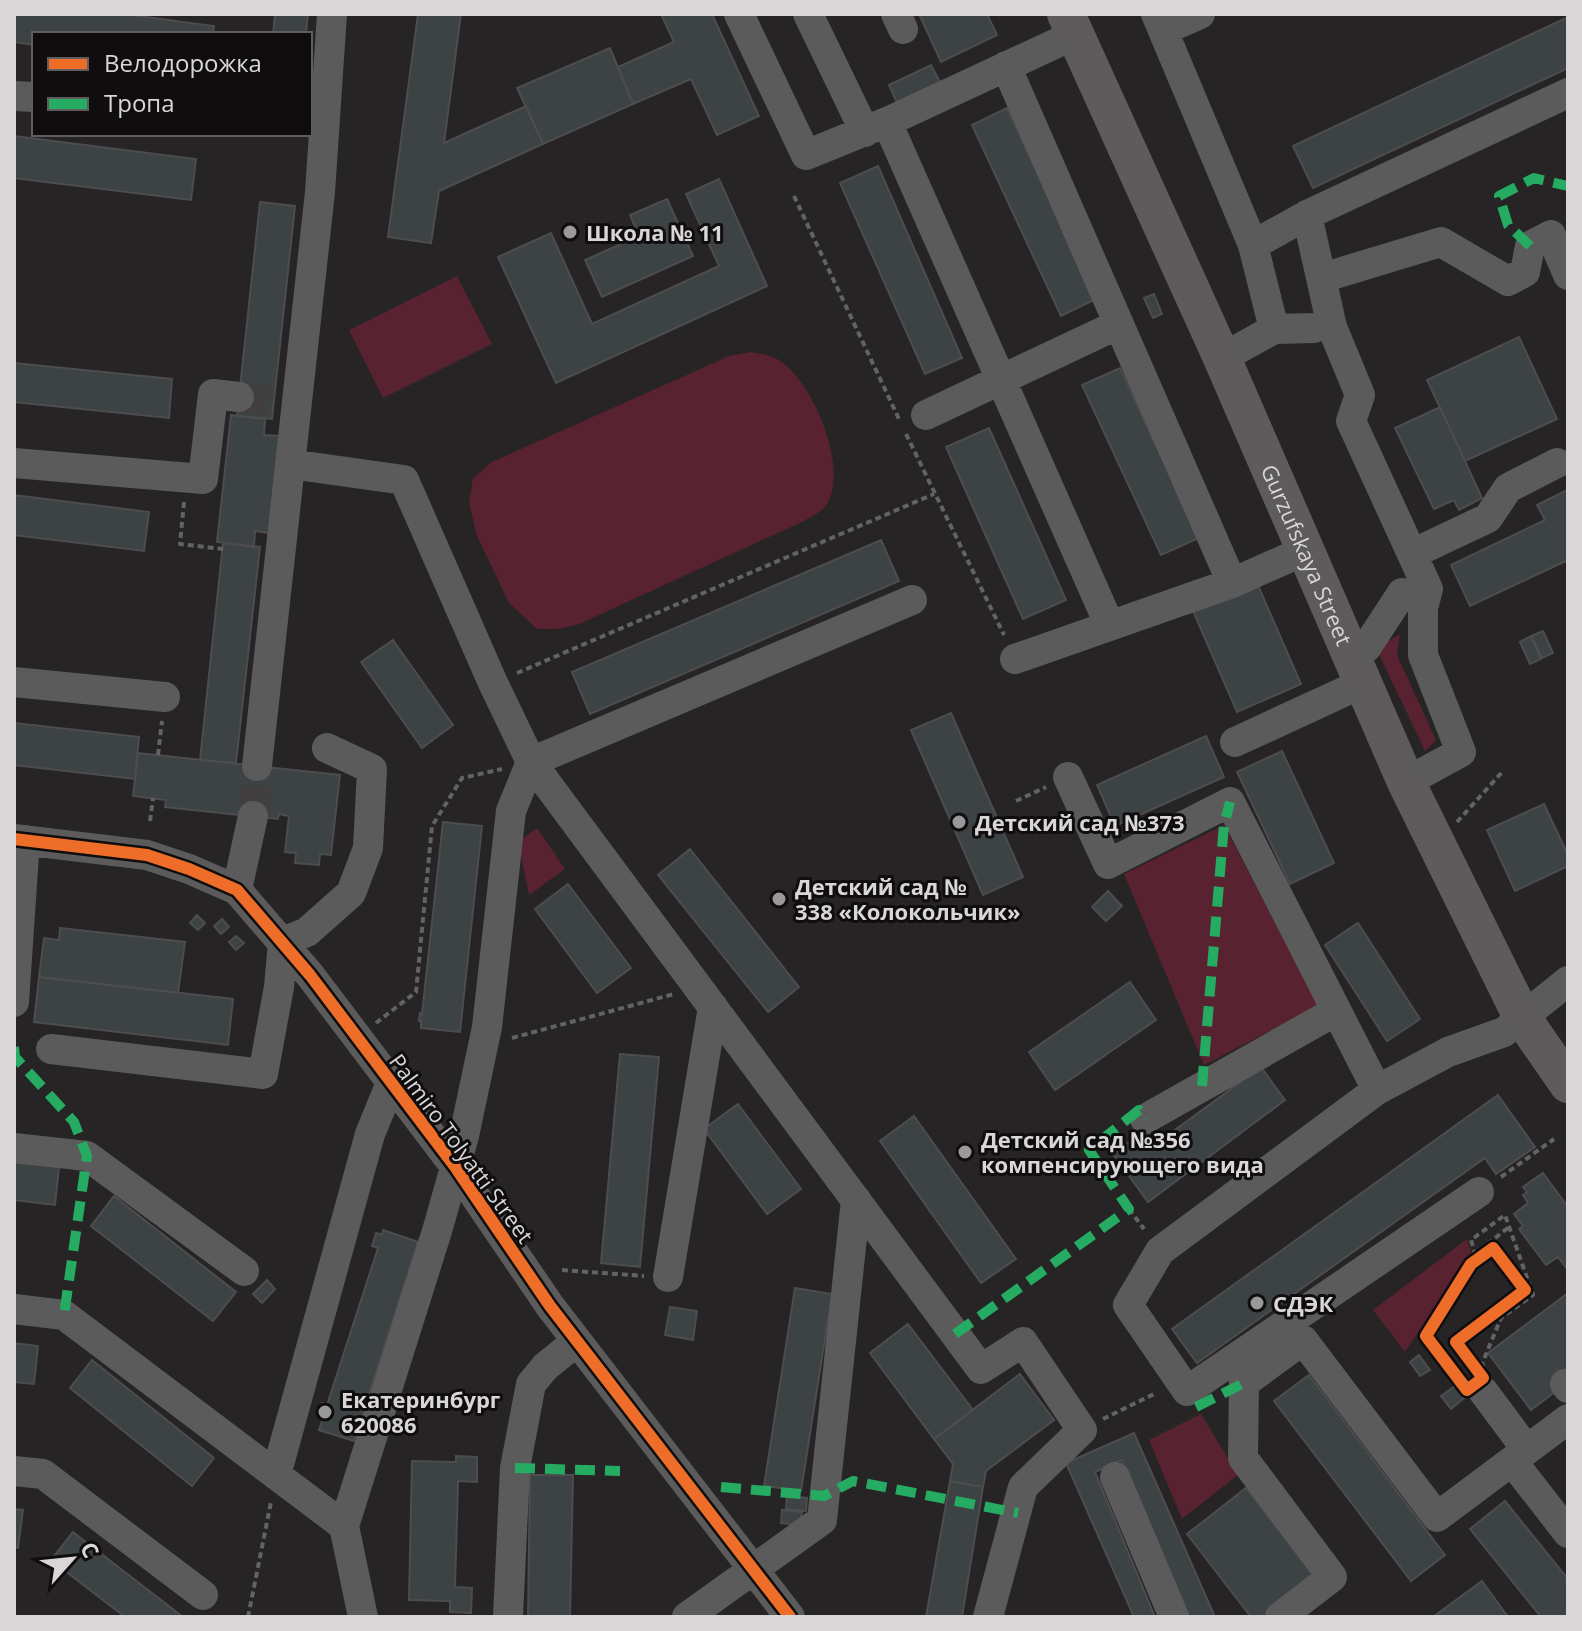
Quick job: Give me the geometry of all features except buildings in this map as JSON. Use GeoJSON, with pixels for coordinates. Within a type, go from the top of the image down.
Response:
{"type":"FeatureCollection","features":[{"type":"Feature","properties":{"kind":"main road","name":"Gurzufskaya Street"},"geometry":{"type":"LineString","coordinates":[[1071,24],[1222,358],[1406,782],[1523,1019],[1568,1084]]}},
{"type":"Feature","properties":{"kind":"street"},"geometry":{"type":"LineString","coordinates":[[257,766],[290,464],[285,402],[332,14]]}},
{"type":"Feature","properties":{"kind":"street"},"geometry":{"type":"LineString","coordinates":[[739,14],[806,155],[876,127],[1006,66],[1071,24]]}},
{"type":"Feature","properties":{"kind":"street"},"geometry":{"type":"LineString","coordinates":[[808,14],[876,127],[1001,380],[1109,624]]}},
{"type":"Feature","properties":{"kind":"street"},"geometry":{"type":"LineString","coordinates":[[1200,14],[1160,22],[1253,245],[1274,329]]}},
{"type":"Feature","properties":{"kind":"street"},"geometry":{"type":"LineString","coordinates":[[1006,66],[1232,583]]}},
{"type":"Feature","properties":{"kind":"street"},"geometry":{"type":"LineString","coordinates":[[1253,245],[1307,215],[1568,93]]}},
{"type":"Feature","properties":{"kind":"street"},"geometry":{"type":"LineString","coordinates":[[1307,215],[1332,327],[1360,395],[1351,421],[1428,589],[1423,608],[1423,655],[1461,752],[1406,782]]}},
{"type":"Feature","properties":{"kind":"street"},"geometry":{"type":"LineString","coordinates":[[1322,278],[1441,242],[1508,281],[1525,272],[1530,246],[1551,235],[1568,275]]}},
{"type":"Feature","properties":{"kind":"street"},"geometry":{"type":"LineString","coordinates":[[926,415],[1119,324]]}},
{"type":"Feature","properties":{"kind":"street"},"geometry":{"type":"LineString","coordinates":[[1222,358],[1274,329],[1314,328]]}},
{"type":"Feature","properties":{"kind":"street"},"geometry":{"type":"LineString","coordinates":[[14,463],[203,479],[213,394],[239,397]]}},
{"type":"Feature","properties":{"kind":"street"},"geometry":{"type":"LineString","coordinates":[[1412,554],[1488,518],[1508,488],[1557,463]]}},
{"type":"Feature","properties":{"kind":"street"},"geometry":{"type":"LineString","coordinates":[[290,464],[404,480],[531,762],[698,979],[981,1369],[1023,1342],[1082,1430],[1023,1487],[988,1617]]}},
{"type":"Feature","properties":{"kind":"street"},"geometry":{"type":"LineString","coordinates":[[1015,659],[1232,583],[1306,550]]}},
{"type":"Feature","properties":{"kind":"street"},"geometry":{"type":"LineString","coordinates":[[1235,742],[1357,670],[1366,648],[1402,593]]}},
{"type":"Feature","properties":{"kind":"street"},"geometry":{"type":"LineString","coordinates":[[363,1617],[344,1526],[456,1168],[483,1046],[511,811],[531,762],[912,600]]}},
{"type":"Feature","properties":{"kind":"street"},"geometry":{"type":"LineString","coordinates":[[14,682],[165,697]]}},
{"type":"Feature","properties":{"kind":"street"},"geometry":{"type":"LineString","coordinates":[[51,1049],[263,1074],[279,987],[283,942],[307,932],[351,893],[368,848],[372,769],[327,748]]}},
{"type":"Feature","properties":{"kind":"street"},"geometry":{"type":"LineString","coordinates":[[1068,777],[1108,864],[1230,802],[1377,1090]]}},
{"type":"Feature","properties":{"kind":"street"},"geometry":{"type":"LineString","coordinates":[[237,890],[253,816]]}},
{"type":"Feature","properties":{"kind":"street"},"geometry":{"type":"LineString","coordinates":[[14,1002],[19,839]]}},
{"type":"Feature","properties":{"kind":"street","name":"Palmiro Tolyatti Street"},"geometry":{"type":"LineString","coordinates":[[19,839],[147,855],[237,890],[283,942],[456,1168],[577,1341],[790,1617]]}},
{"type":"Feature","properties":{"kind":"street"},"geometry":{"type":"LineString","coordinates":[[668,1277],[698,979]]}},
{"type":"Feature","properties":{"kind":"street"},"geometry":{"type":"LineString","coordinates":[[1479,1192],[1187,1391],[1128,1305],[1160,1251],[1377,1090],[1448,1052],[1504,1032],[1568,981]]}},
{"type":"Feature","properties":{"kind":"street"},"geometry":{"type":"LineString","coordinates":[[1145,1119],[1336,1011]]}},
{"type":"Feature","properties":{"kind":"street"},"geometry":{"type":"LineString","coordinates":[[276,1475],[370,1134],[391,1083]]}},
{"type":"Feature","properties":{"kind":"street"},"geometry":{"type":"LineString","coordinates":[[14,1148],[87,1156],[244,1271]]}},
{"type":"Feature","properties":{"kind":"street"},"geometry":{"type":"LineString","coordinates":[[687,1617],[822,1520],[856,1200]]}},
{"type":"Feature","properties":{"kind":"street"},"geometry":{"type":"LineString","coordinates":[[14,1309],[64,1315],[344,1526]]}},
{"type":"Feature","properties":{"kind":"street"},"geometry":{"type":"LineString","coordinates":[[1280,1617],[1332,1577],[1243,1458],[1244,1383],[1303,1340],[1437,1517],[1568,1419]]}},
{"type":"Feature","properties":{"kind":"street"},"geometry":{"type":"LineString","coordinates":[[508,1617],[515,1468],[531,1384],[545,1367],[577,1341]]}},
{"type":"Feature","properties":{"kind":"street"},"geometry":{"type":"LineString","coordinates":[[1482,1378],[1520,1455],[1568,1533]]}},
{"type":"Feature","properties":{"kind":"street"},"geometry":{"type":"LineString","coordinates":[[14,1471],[43,1474],[203,1595]]}},
{"type":"Feature","properties":{"kind":"street"},"geometry":{"type":"LineString","coordinates":[[1115,1477],[1174,1617]]}},
{"type":"Feature","properties":{"kind":"path"},"geometry":{"type":"LineString","coordinates":[[187,478],[180,544],[223,549]]}},
{"type":"Feature","properties":{"kind":"path"},"geometry":{"type":"LineString","coordinates":[[493,683],[934,494]]}},
{"type":"Feature","properties":{"kind":"path"},"geometry":{"type":"LineString","coordinates":[[158,755],[165,697]]}},
{"type":"Feature","properties":{"kind":"path"},"geometry":{"type":"LineString","coordinates":[[376,1023],[416,992],[432,826],[462,778],[531,762]]}},
{"type":"Feature","properties":{"kind":"path"},"geometry":{"type":"LineString","coordinates":[[1455,824],[1504,770]]}},
{"type":"Feature","properties":{"kind":"path"},"geometry":{"type":"LineString","coordinates":[[1016,801],[1068,777]]}},
{"type":"Feature","properties":{"kind":"path"},"geometry":{"type":"LineString","coordinates":[[150,821],[153,798]]}},
{"type":"Feature","properties":{"kind":"path"},"geometry":{"type":"LineString","coordinates":[[483,1046],[698,979]]}},
{"type":"Feature","properties":{"kind":"path"},"geometry":{"type":"LineString","coordinates":[[1479,1192],[1554,1139]]}},
{"type":"Feature","properties":{"kind":"path"},"geometry":{"type":"LineString","coordinates":[[1482,1378],[1501,1318],[1533,1295],[1505,1215],[1471,1240],[1475,1254],[1509,1227]]}},
{"type":"Feature","properties":{"kind":"path"},"geometry":{"type":"LineString","coordinates":[[1471,1264],[1493,1248],[1525,1290],[1490,1316]]}},
{"type":"Feature","properties":{"kind":"path"},"geometry":{"type":"LineString","coordinates":[[562,1270],[668,1277]]}},
{"type":"Feature","properties":{"kind":"path"},"geometry":{"type":"LineString","coordinates":[[1465,1354],[1482,1378]]}},
{"type":"Feature","properties":{"kind":"path"},"geometry":{"type":"LineString","coordinates":[[1082,1430],[1135,1403]]}},
{"type":"Feature","properties":{"kind":"path"},"geometry":{"type":"LineString","coordinates":[[248,1617],[276,1475]]}},
{"type":"Feature","properties":{"kind":"shaded area"},"geometry":{"type":"Polygon","coordinates":[[[457,276],[492,344],[383,398],[349,330],[457,276]]]}},
{"type":"Feature","properties":{"kind":"shaded area"},"geometry":{"type":"Polygon","coordinates":[[[751,352],[772,357],[789,368],[814,404],[831,449],[834,471],[832,491],[825,507],[804,521],[577,625],[537,629],[509,603],[477,536],[469,503],[473,478],[492,462],[729,356],[751,352]]]}},
{"type":"Feature","properties":{"kind":"shaded area"},"geometry":{"type":"Polygon","coordinates":[[[1400,634],[1397,655],[1436,740],[1425,751],[1376,648],[1400,634]]]}},
{"type":"Feature","properties":{"kind":"shaded area"},"geometry":{"type":"Polygon","coordinates":[[[1224,825],[1318,1006],[1204,1065],[1124,874],[1224,825]]]}},
{"type":"Feature","properties":{"kind":"shaded area"},"geometry":{"type":"Polygon","coordinates":[[[537,828],[565,869],[529,895],[518,842],[537,828]]]}},
{"type":"Feature","properties":{"kind":"shaded area"},"geometry":{"type":"Polygon","coordinates":[[[1467,1239],[1473,1258],[1422,1337],[1418,1332],[1405,1352],[1373,1310],[1467,1239]]]}},
{"type":"Feature","properties":{"kind":"shaded area"},"geometry":{"type":"Polygon","coordinates":[[[1201,1414],[1238,1475],[1182,1519],[1149,1440],[1201,1414]]]}},
{"type":"Feature","properties":{"kind":"tunnel"},"geometry":{"type":"LineString","coordinates":[[239,397],[274,401]]}},
{"type":"Feature","properties":{"kind":"tunnel"},"geometry":{"type":"LineString","coordinates":[[253,816],[257,766]]}},
{"type":"Feature","properties":{"kind":"marked path"},"geometry":{"type":"LineString","coordinates":[[1530,246],[1508,225],[1499,196],[1534,178],[1568,186]]}},
{"type":"Feature","properties":{"kind":"marked path"},"geometry":{"type":"LineString","coordinates":[[1202,1086],[1224,825],[1230,802]]}},
{"type":"Feature","properties":{"kind":"marked path"},"geometry":{"type":"LineString","coordinates":[[14,1047],[15,1057],[74,1122],[87,1156],[64,1315]]}},
{"type":"Feature","properties":{"kind":"marked path"},"geometry":{"type":"LineString","coordinates":[[955,1334],[1129,1209],[1089,1150],[1139,1110],[1145,1119]]}},
{"type":"Feature","properties":{"kind":"marked path"},"geometry":{"type":"LineString","coordinates":[[1196,1407],[1244,1383]]}},
{"type":"Feature","properties":{"kind":"marked path"},"geometry":{"type":"LineString","coordinates":[[515,1468],[620,1471]]}},
{"type":"Feature","properties":{"kind":"marked path"},"geometry":{"type":"LineString","coordinates":[[721,1487],[824,1496],[853,1481],[1018,1513]]}},
{"type":"Feature","properties":{"kind":"cycle path"},"geometry":{"type":"LineString","coordinates":[[14,839],[147,855],[237,890],[310,975],[456,1168],[550,1306],[790,1617]]}},
{"type":"Feature","properties":{"kind":"cycle path"},"geometry":{"type":"LineString","coordinates":[[1493,1248],[1525,1290],[1456,1342],[1483,1378],[1467,1390],[1426,1336],[1471,1264],[1493,1248]]}},
{"type":"Feature","properties":{"kind":"place","name":"Школа № 11"},"geometry":{"type":"Point","coordinates":[570,232]}},
{"type":"Feature","properties":{"kind":"place","name":"Детский сад №373"},"geometry":{"type":"Point","coordinates":[959,822]}},
{"type":"Feature","properties":{"kind":"place","name":"Детский сад № 338 «Колокольчик»"},"geometry":{"type":"Point","coordinates":[779,899]}},
{"type":"Feature","properties":{"kind":"place","name":"Детский сад №356 компенсирующего вида"},"geometry":{"type":"Point","coordinates":[965,1152]}},
{"type":"Feature","properties":{"kind":"place","name":"СДЭК"},"geometry":{"type":"Point","coordinates":[1257,1303]}},
{"type":"Feature","properties":{"kind":"place","name":"Екатеринбург 620086"},"geometry":{"type":"Point","coordinates":[325,1412]}}]}
